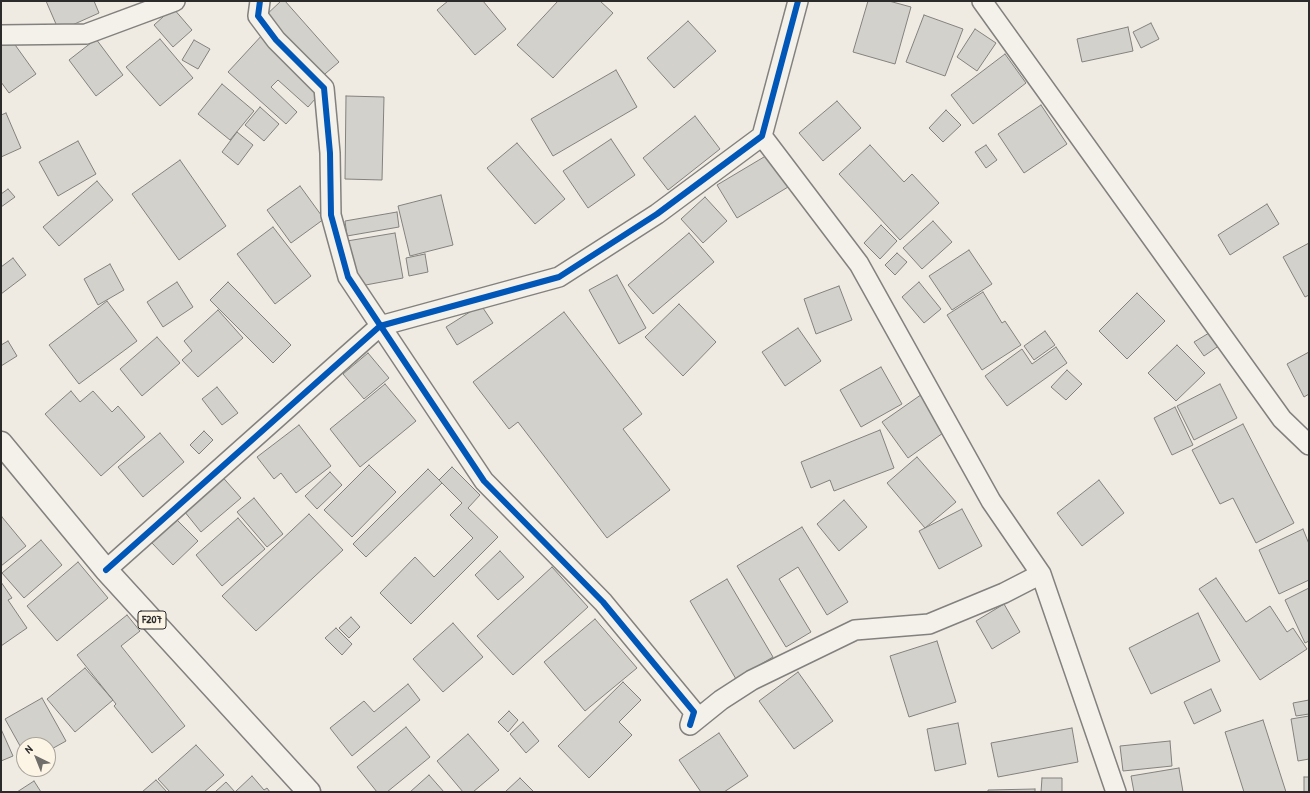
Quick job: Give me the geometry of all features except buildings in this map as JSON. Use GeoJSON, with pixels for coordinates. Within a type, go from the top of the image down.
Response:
{"type":"FeatureCollection","features":[{"type":"Feature","properties":{"kind":"main road","name":"F207"},"geometry":{"type":"LineString","coordinates":[[1,443],[106,570],[309,792]]}},
{"type":"Feature","properties":{"kind":"street"},"geometry":{"type":"LineString","coordinates":[[1,35],[86,34],[175,1]]}},
{"type":"Feature","properties":{"kind":"street"},"geometry":{"type":"LineString","coordinates":[[260,1],[258,16],[276,40],[324,88],[330,153],[331,215],[348,278],[484,481],[603,602],[694,712],[690,725],[721,700],[752,680],[855,630],[929,624],[1004,593],[1041,574]]}},
{"type":"Feature","properties":{"kind":"street"},"geometry":{"type":"LineString","coordinates":[[106,570],[380,326],[559,277],[657,214],[762,136],[798,1]]}},
{"type":"Feature","properties":{"kind":"street"},"geometry":{"type":"LineString","coordinates":[[982,1],[1282,419],[1309,445]]}},
{"type":"Feature","properties":{"kind":"street"},"geometry":{"type":"LineString","coordinates":[[762,136],[859,264],[991,501],[1041,574],[1116,792]]}},
{"type":"Feature","properties":{"kind":"cycle path"},"geometry":{"type":"LineString","coordinates":[[260,1],[258,16],[276,40],[324,88],[330,153],[331,215],[348,277],[484,481],[603,602],[694,712],[690,725]]}},
{"type":"Feature","properties":{"kind":"cycle path"},"geometry":{"type":"LineString","coordinates":[[106,570],[380,326],[559,277],[657,214],[762,136],[798,1]]}}]}
